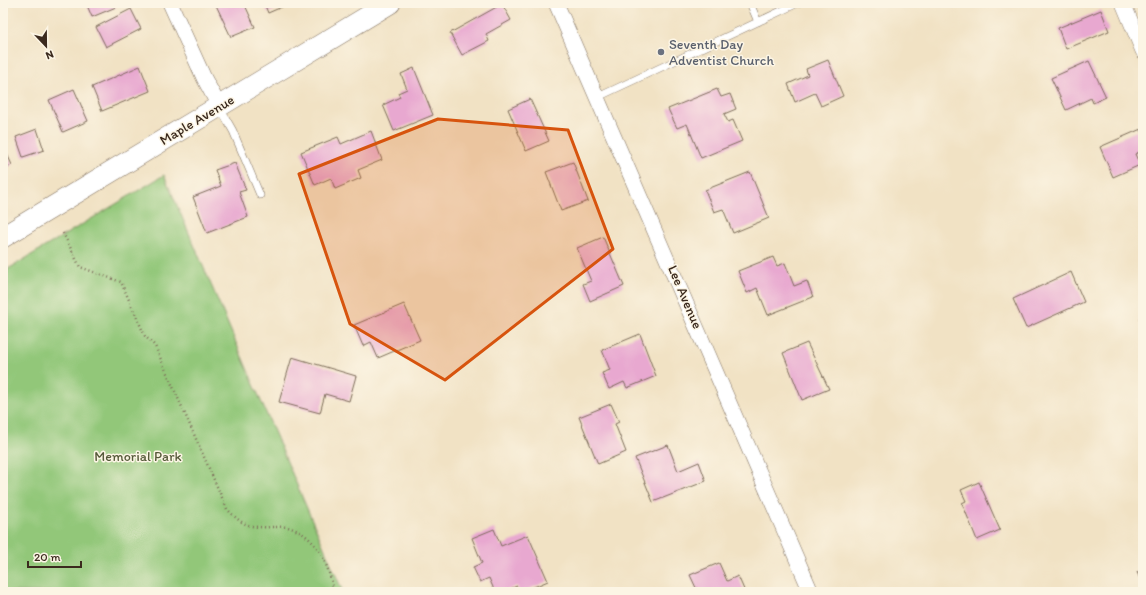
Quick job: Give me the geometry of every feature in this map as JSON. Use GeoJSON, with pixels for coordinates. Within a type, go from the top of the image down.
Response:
{"type":"FeatureCollection","features":[{"type":"Feature","properties":{"kind":"main road","name":"Maple Avenue"},"geometry":{"type":"LineString","coordinates":[[3,236],[390,3]]}},
{"type":"Feature","properties":{"kind":"street"},"geometry":{"type":"LineString","coordinates":[[170,3],[204,78],[219,106]]}},
{"type":"Feature","properties":{"kind":"street","name":"Lee Avenue"},"geometry":{"type":"LineString","coordinates":[[556,3],[812,592]]}},
{"type":"Feature","properties":{"kind":"street"},"geometry":{"type":"LineString","coordinates":[[1123,3],[1143,51]]}},
{"type":"Feature","properties":{"kind":"lane"},"geometry":{"type":"LineString","coordinates":[[750,3],[758,22]]}},
{"type":"Feature","properties":{"kind":"lane"},"geometry":{"type":"LineString","coordinates":[[598,97],[798,3]]}},
{"type":"Feature","properties":{"kind":"lane"},"geometry":{"type":"LineString","coordinates":[[219,106],[233,131],[260,195]]}},
{"type":"Feature","properties":{"kind":"path"},"geometry":{"type":"LineString","coordinates":[[63,233],[80,267],[121,282],[145,336],[155,346],[227,509],[236,519],[246,526],[291,527],[307,537],[312,541],[321,555],[329,574],[334,592]]}},
{"type":"Feature","properties":{"kind":"highlighted area"},"geometry":{"type":"Polygon","coordinates":[[[438,119],[568,130],[613,249],[445,380],[350,324],[299,174],[438,119]]]}},
{"type":"Feature","properties":{"kind":"green space","name":"Memorial Park"},"geometry":{"type":"Polygon","coordinates":[[[164,175],[343,592],[3,592],[3,272],[164,175]]]}},
{"type":"Feature","properties":{"kind":"building"},"geometry":{"type":"Polygon","coordinates":[[[86,3],[114,3],[116,7],[92,17],[86,3]]]}},
{"type":"Feature","properties":{"kind":"building"},"geometry":{"type":"Polygon","coordinates":[[[215,3],[244,3],[255,27],[231,37],[215,3]]]}},
{"type":"Feature","properties":{"kind":"building"},"geometry":{"type":"Polygon","coordinates":[[[264,3],[291,3],[268,13],[264,3]]]}},
{"type":"Feature","properties":{"kind":"building"},"geometry":{"type":"Polygon","coordinates":[[[502,4],[511,20],[486,34],[489,41],[462,55],[450,33],[502,4]]]}},
{"type":"Feature","properties":{"kind":"building"},"geometry":{"type":"Polygon","coordinates":[[[131,9],[141,29],[106,47],[96,27],[131,9]]]}},
{"type":"Feature","properties":{"kind":"building"},"geometry":{"type":"Polygon","coordinates":[[[1101,10],[1109,31],[1066,49],[1058,28],[1101,10]]]}},
{"type":"Feature","properties":{"kind":"building"},"geometry":{"type":"Polygon","coordinates":[[[828,60],[843,96],[821,106],[815,93],[795,102],[788,84],[808,75],[806,69],[828,60]]]}},
{"type":"Feature","properties":{"kind":"building"},"geometry":{"type":"Polygon","coordinates":[[[1089,61],[1106,97],[1093,103],[1091,98],[1066,110],[1051,78],[1089,61]]]}},
{"type":"Feature","properties":{"kind":"building"},"geometry":{"type":"Polygon","coordinates":[[[140,66],[150,91],[102,111],[92,87],[140,66]]]}},
{"type":"Feature","properties":{"kind":"building"},"geometry":{"type":"Polygon","coordinates":[[[414,68],[433,115],[394,131],[383,105],[400,97],[398,93],[407,89],[401,74],[414,68]]]}},
{"type":"Feature","properties":{"kind":"building"},"geometry":{"type":"Polygon","coordinates":[[[74,89],[88,121],[63,132],[49,100],[74,89]]]}},
{"type":"Feature","properties":{"kind":"building"},"geometry":{"type":"Polygon","coordinates":[[[717,89],[721,97],[730,94],[736,109],[724,114],[728,122],[733,120],[742,141],[701,158],[687,124],[677,128],[668,109],[717,89]]]}},
{"type":"Feature","properties":{"kind":"building"},"geometry":{"type":"Polygon","coordinates":[[[530,99],[549,141],[526,151],[508,109],[530,99]]]}},
{"type":"Feature","properties":{"kind":"building"},"geometry":{"type":"Polygon","coordinates":[[[37,129],[44,150],[23,157],[16,137],[37,129]]]}},
{"type":"Feature","properties":{"kind":"building"},"geometry":{"type":"Polygon","coordinates":[[[1141,129],[1143,134],[1143,150],[1135,154],[1140,165],[1113,177],[1100,147],[1141,129]]]}},
{"type":"Feature","properties":{"kind":"building"},"geometry":{"type":"Polygon","coordinates":[[[371,131],[382,160],[358,170],[361,178],[335,189],[331,178],[315,185],[301,152],[338,137],[341,144],[371,131]]]}},
{"type":"Feature","properties":{"kind":"building"},"geometry":{"type":"Polygon","coordinates":[[[4,147],[12,165],[3,169],[3,148],[4,147]]]}},
{"type":"Feature","properties":{"kind":"building"},"geometry":{"type":"Polygon","coordinates":[[[573,162],[588,201],[561,211],[546,172],[573,162]]]}},
{"type":"Feature","properties":{"kind":"building"},"geometry":{"type":"Polygon","coordinates":[[[235,163],[246,190],[239,192],[248,217],[207,233],[193,197],[221,186],[215,170],[235,163]]]}},
{"type":"Feature","properties":{"kind":"building"},"geometry":{"type":"Polygon","coordinates":[[[750,172],[769,218],[733,233],[723,209],[714,212],[705,190],[750,172]]]}},
{"type":"Feature","properties":{"kind":"building"},"geometry":{"type":"Polygon","coordinates":[[[603,237],[624,286],[590,301],[583,284],[591,281],[577,248],[603,237]]]}},
{"type":"Feature","properties":{"kind":"building"},"geometry":{"type":"Polygon","coordinates":[[[773,257],[777,266],[785,263],[794,286],[807,281],[813,297],[768,315],[757,288],[747,293],[738,271],[773,257]]]}},
{"type":"Feature","properties":{"kind":"building"},"geometry":{"type":"Polygon","coordinates":[[[1071,272],[1084,302],[1026,328],[1013,299],[1071,272]]]}},
{"type":"Feature","properties":{"kind":"building"},"geometry":{"type":"Polygon","coordinates":[[[404,304],[420,340],[378,358],[371,342],[363,346],[354,325],[404,304]]]}},
{"type":"Feature","properties":{"kind":"building"},"geometry":{"type":"Polygon","coordinates":[[[1143,317],[1143,328],[1139,319],[1143,317]]]}},
{"type":"Feature","properties":{"kind":"building"},"geometry":{"type":"Polygon","coordinates":[[[640,334],[656,376],[627,388],[624,382],[609,389],[602,373],[610,370],[602,350],[640,334]]]}},
{"type":"Feature","properties":{"kind":"building"},"geometry":{"type":"Polygon","coordinates":[[[807,343],[829,389],[802,400],[783,353],[807,343]]]}},
{"type":"Feature","properties":{"kind":"building"},"geometry":{"type":"Polygon","coordinates":[[[292,357],[356,376],[349,401],[325,394],[320,413],[279,402],[292,357]]]}},
{"type":"Feature","properties":{"kind":"building"},"geometry":{"type":"Polygon","coordinates":[[[611,404],[619,422],[615,424],[626,452],[598,464],[579,417],[611,404]]]}},
{"type":"Feature","properties":{"kind":"building"},"geometry":{"type":"Polygon","coordinates":[[[668,445],[678,471],[699,462],[706,481],[653,502],[635,458],[668,445]]]}},
{"type":"Feature","properties":{"kind":"building"},"geometry":{"type":"Polygon","coordinates":[[[979,482],[1000,530],[977,540],[962,503],[966,501],[961,490],[979,482]]]}},
{"type":"Feature","properties":{"kind":"building"},"geometry":{"type":"Polygon","coordinates":[[[494,529],[501,546],[528,535],[548,581],[522,592],[519,592],[517,586],[503,592],[495,592],[489,578],[480,582],[473,567],[482,563],[472,538],[494,529]]]}},
{"type":"Feature","properties":{"kind":"building"},"geometry":{"type":"Polygon","coordinates":[[[719,563],[727,581],[738,576],[745,592],[698,592],[690,575],[719,563]]]}},
{"type":"Feature","properties":{"kind":"building"},"geometry":{"type":"Polygon","coordinates":[[[1143,569],[1143,586],[1137,572],[1143,569]]]}},
{"type":"Feature","properties":{"kind":"place","name":"Seventh Day Adventist Church"},"geometry":{"type":"Point","coordinates":[661,52]}}]}
